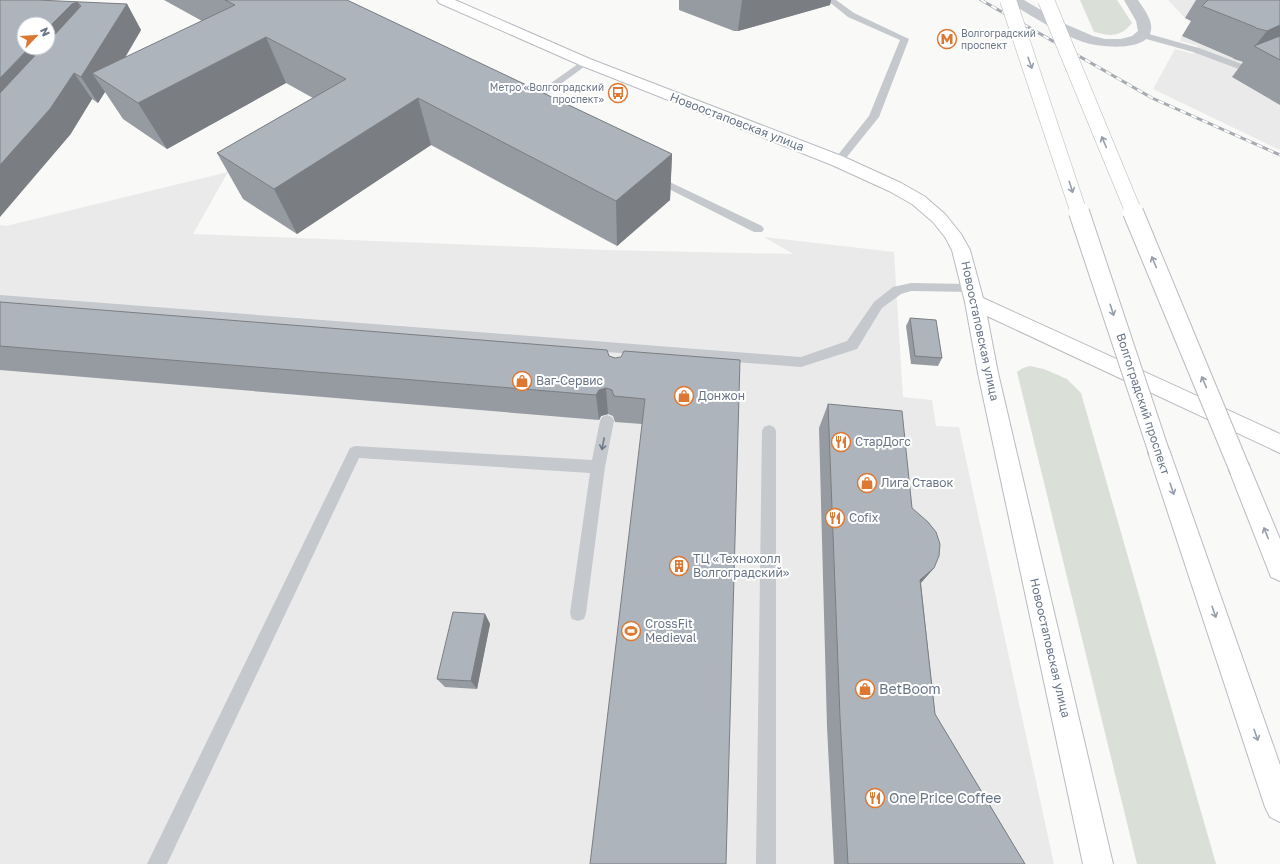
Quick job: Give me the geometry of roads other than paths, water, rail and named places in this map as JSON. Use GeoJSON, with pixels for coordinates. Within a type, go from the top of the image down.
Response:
{"type":"FeatureCollection","features":[{"type":"Feature","properties":{"kind":"main road","name":"Новоостаповская улица"},"geometry":{"type":"LineString","coordinates":[[444,0],[585,62],[838,161],[895,187],[918,200],[939,218],[952,234],[961,250],[973,295],[988,373],[1098,864]]}},
{"type":"Feature","properties":{"kind":"main road","name":"Волгоградский проспект"},"geometry":{"type":"LineString","coordinates":[[1008,0],[1159,452],[1280,806]]}},
{"type":"Feature","properties":{"kind":"main road"},"geometry":{"type":"LineString","coordinates":[[1046,0],[1280,569]]}},
{"type":"Feature","properties":{"kind":"main road"},"geometry":{"type":"LineString","coordinates":[[973,295],[1280,444]]}},
{"type":"Feature","properties":{"kind":"street"},"geometry":{"type":"LineString","coordinates":[[1015,0],[1074,34],[1102,43],[1117,44],[1140,38],[1144,31],[1144,21],[1131,0]]}},
{"type":"Feature","properties":{"kind":"lane"},"geometry":{"type":"LineString","coordinates":[[831,0],[851,15],[905,39],[874,117],[838,161]]}},
{"type":"Feature","properties":{"kind":"lane"},"geometry":{"type":"LineString","coordinates":[[1142,35],[1196,50],[1239,66]]}},
{"type":"Feature","properties":{"kind":"lane"},"geometry":{"type":"LineString","coordinates":[[537,97],[585,62]]}},
{"type":"Feature","properties":{"kind":"lane"},"geometry":{"type":"LineString","coordinates":[[644,172],[758,229]]}},
{"type":"Feature","properties":{"kind":"lane"},"geometry":{"type":"LineString","coordinates":[[0,300],[801,362],[852,345],[878,304],[897,290],[911,287],[973,295]]}},
{"type":"Feature","properties":{"kind":"lane"},"geometry":{"type":"LineString","coordinates":[[620,363],[623,349]]}},
{"type":"Feature","properties":{"kind":"lane"},"geometry":{"type":"LineString","coordinates":[[578,613],[598,467],[607,421]]}},
{"type":"Feature","properties":{"kind":"lane"},"geometry":{"type":"LineString","coordinates":[[766,864],[769,431]]}},
{"type":"Feature","properties":{"kind":"lane"},"geometry":{"type":"LineString","coordinates":[[157,864],[355,452],[598,467]]}},
{"type":"Feature","properties":{"kind":"railway"},"geometry":{"type":"LineString","coordinates":[[981,0],[1152,98],[1280,155]]}},
{"type":"Feature","properties":{"kind":"place","name":"Волгоградский проспект"},"geometry":{"type":"Point","coordinates":[947,39]}},
{"type":"Feature","properties":{"kind":"place","name":"Метро «Волгоградский проспект»"},"geometry":{"type":"Point","coordinates":[618,93]}},
{"type":"Feature","properties":{"kind":"place","name":"Ваг-Сервис"},"geometry":{"type":"Point","coordinates":[522,381]}},
{"type":"Feature","properties":{"kind":"place","name":"Донжон"},"geometry":{"type":"Point","coordinates":[684,396]}},
{"type":"Feature","properties":{"kind":"place","name":"СтарДогс"},"geometry":{"type":"Point","coordinates":[841,442]}},
{"type":"Feature","properties":{"kind":"place","name":"Лига Ставок"},"geometry":{"type":"Point","coordinates":[867,483]}},
{"type":"Feature","properties":{"kind":"place","name":"Cofix"},"geometry":{"type":"Point","coordinates":[835,518]}},
{"type":"Feature","properties":{"kind":"place","name":"ТЦ «Технохолл Волгоградский»"},"geometry":{"type":"Point","coordinates":[679,566]}},
{"type":"Feature","properties":{"kind":"place","name":"CrossFit Medieval"},"geometry":{"type":"Point","coordinates":[631,631]}},
{"type":"Feature","properties":{"kind":"place","name":"BetBoom"},"geometry":{"type":"Point","coordinates":[865,689]}},
{"type":"Feature","properties":{"kind":"place","name":"One Price Coffee"},"geometry":{"type":"Point","coordinates":[875,798]}}]}
